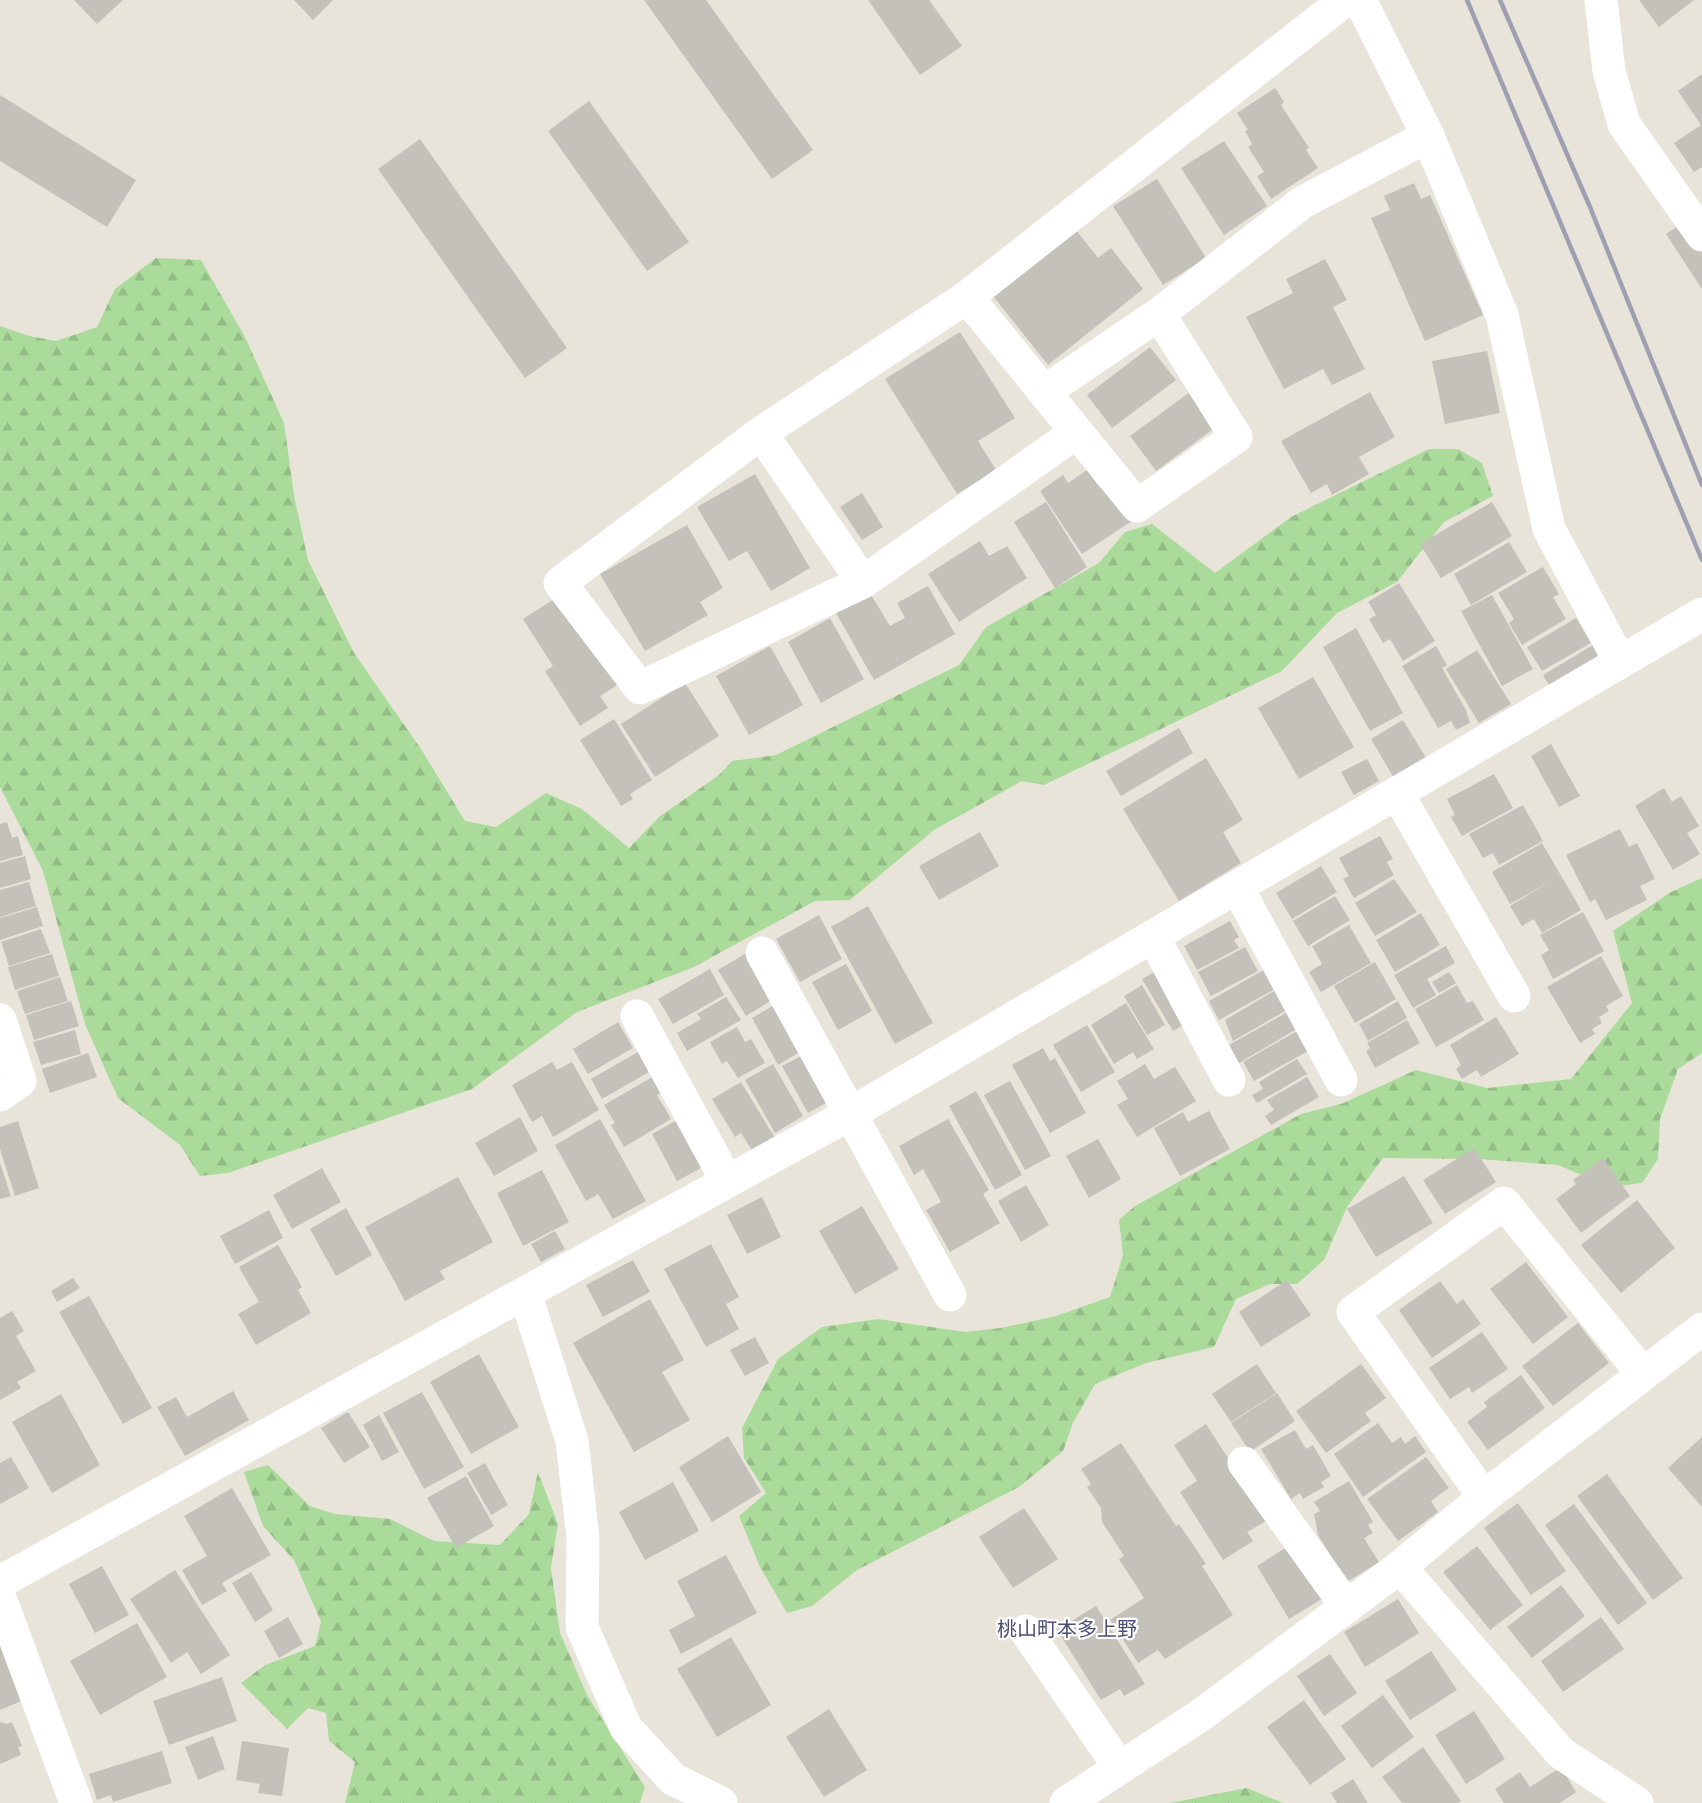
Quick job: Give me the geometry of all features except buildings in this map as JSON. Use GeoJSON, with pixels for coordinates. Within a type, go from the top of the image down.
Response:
{"type":"FeatureCollection","features":[{"type":"Feature","properties":{"kind":"street"},"geometry":{"type":"LineString","coordinates":[[1077,432],[863,582],[640,688],[560,583],[761,433],[967,297],[1345,0]]}},
{"type":"Feature","properties":{"kind":"street"},"geometry":{"type":"LineString","coordinates":[[1360,0],[1428,136],[1502,315],[1549,529],[1620,662]]}},
{"type":"Feature","properties":{"kind":"street"},"geometry":{"type":"LineString","coordinates":[[1601,0],[1609,71],[1624,124],[1702,236]]}},
{"type":"Feature","properties":{"kind":"street"},"geometry":{"type":"LineString","coordinates":[[1044,392],[1159,314],[1303,201],[1428,136]]}},
{"type":"Feature","properties":{"kind":"street"},"geometry":{"type":"LineString","coordinates":[[967,297],[1137,506],[1236,437],[1159,314]]}},
{"type":"Feature","properties":{"kind":"street"},"geometry":{"type":"LineString","coordinates":[[761,433],[863,582]]}},
{"type":"Feature","properties":{"kind":"street"},"geometry":{"type":"LineString","coordinates":[[0,1582],[850,1114],[1702,614]]}},
{"type":"Feature","properties":{"kind":"street"},"geometry":{"type":"LineString","coordinates":[[1397,793],[1514,996]]}},
{"type":"Feature","properties":{"kind":"street"},"geometry":{"type":"LineString","coordinates":[[1237,887],[1341,1080]]}},
{"type":"Feature","properties":{"kind":"street"},"geometry":{"type":"LineString","coordinates":[[1153,936],[1229,1080]]}},
{"type":"Feature","properties":{"kind":"street"},"geometry":{"type":"LineString","coordinates":[[762,953],[950,1295]]}},
{"type":"Feature","properties":{"kind":"street"},"geometry":{"type":"LineString","coordinates":[[637,1016],[727,1181]]}},
{"type":"Feature","properties":{"kind":"street"},"geometry":{"type":"LineString","coordinates":[[0,1020],[20,1081],[0,1095]]}},
{"type":"Feature","properties":{"kind":"street"},"geometry":{"type":"LineString","coordinates":[[1484,1497],[1353,1312],[1504,1203],[1643,1374]]}},
{"type":"Feature","properties":{"kind":"street"},"geometry":{"type":"LineString","coordinates":[[525,1293],[572,1441],[583,1538],[582,1627],[626,1728],[673,1779],[720,1803]]}},
{"type":"Feature","properties":{"kind":"street"},"geometry":{"type":"LineString","coordinates":[[1066,1803],[1201,1715],[1400,1568],[1484,1497],[1702,1329]]}},
{"type":"Feature","properties":{"kind":"street"},"geometry":{"type":"LineString","coordinates":[[1244,1462],[1347,1606]]}},
{"type":"Feature","properties":{"kind":"street"},"geometry":{"type":"LineString","coordinates":[[1400,1568],[1561,1753],[1637,1803]]}},
{"type":"Feature","properties":{"kind":"street"},"geometry":{"type":"LineString","coordinates":[[0,1598],[76,1803]]}},
{"type":"Feature","properties":{"kind":"street"},"geometry":{"type":"LineString","coordinates":[[1026,1631],[1120,1768]]}},
{"type":"Feature","properties":{"kind":"green space"},"geometry":{"type":"Polygon","coordinates":[[[156,258],[201,260],[245,337],[284,423],[294,495],[308,560],[354,653],[421,749],[465,821],[496,827],[546,793],[582,809],[629,848],[659,817],[719,775],[732,761],[776,755],[959,665],[986,627],[1099,563],[1125,532],[1152,524],[1215,573],[1291,517],[1429,449],[1458,449],[1482,463],[1493,496],[1444,522],[1397,582],[1337,613],[1282,671],[1044,785],[1022,781],[934,830],[850,900],[815,901],[694,967],[577,1012],[472,1089],[228,1173],[200,1176],[180,1145],[118,1098],[85,1024],[43,871],[0,787],[0,326],[29,336],[56,341],[97,327],[115,289],[156,258]]]}},
{"type":"Feature","properties":{"kind":"green space"},"geometry":{"type":"Polygon","coordinates":[[[1702,878],[1702,1053],[1678,1069],[1660,1119],[1658,1159],[1642,1183],[1610,1187],[1558,1165],[1478,1159],[1383,1158],[1347,1207],[1324,1260],[1297,1284],[1270,1284],[1236,1299],[1214,1347],[1146,1363],[1095,1384],[1073,1423],[1063,1451],[1019,1487],[857,1570],[812,1606],[787,1613],[760,1567],[739,1516],[766,1493],[744,1458],[742,1428],[778,1359],[822,1327],[878,1319],[965,1332],[1001,1328],[1056,1316],[1110,1297],[1123,1255],[1119,1220],[1135,1206],[1301,1114],[1341,1104],[1416,1070],[1487,1088],[1571,1079],[1632,1003],[1613,931],[1671,892],[1702,878]]]}},
{"type":"Feature","properties":{"kind":"green space"},"geometry":{"type":"Polygon","coordinates":[[[268,1465],[310,1506],[335,1514],[390,1519],[434,1541],[500,1545],[529,1514],[538,1472],[558,1524],[551,1568],[560,1633],[587,1695],[645,1787],[640,1803],[345,1803],[355,1762],[329,1741],[326,1713],[308,1708],[287,1729],[241,1683],[265,1665],[315,1646],[321,1622],[294,1560],[263,1526],[244,1472],[268,1465]]]}},
{"type":"Feature","properties":{"kind":"green space"},"geometry":{"type":"Polygon","coordinates":[[[1247,1788],[1283,1803],[1170,1803],[1247,1788]]]}},
{"type":"Feature","properties":{"kind":"railway"},"geometry":{"type":"LineString","coordinates":[[1467,0],[1702,560]]}},
{"type":"Feature","properties":{"kind":"railway"},"geometry":{"type":"LineString","coordinates":[[1500,0],[1590,207],[1702,485]]}},
{"type":"Feature","properties":{"kind":"district","name":"桃山町本多上野"},"geometry":{"type":"Point","coordinates":[1067,1629]}}]}
